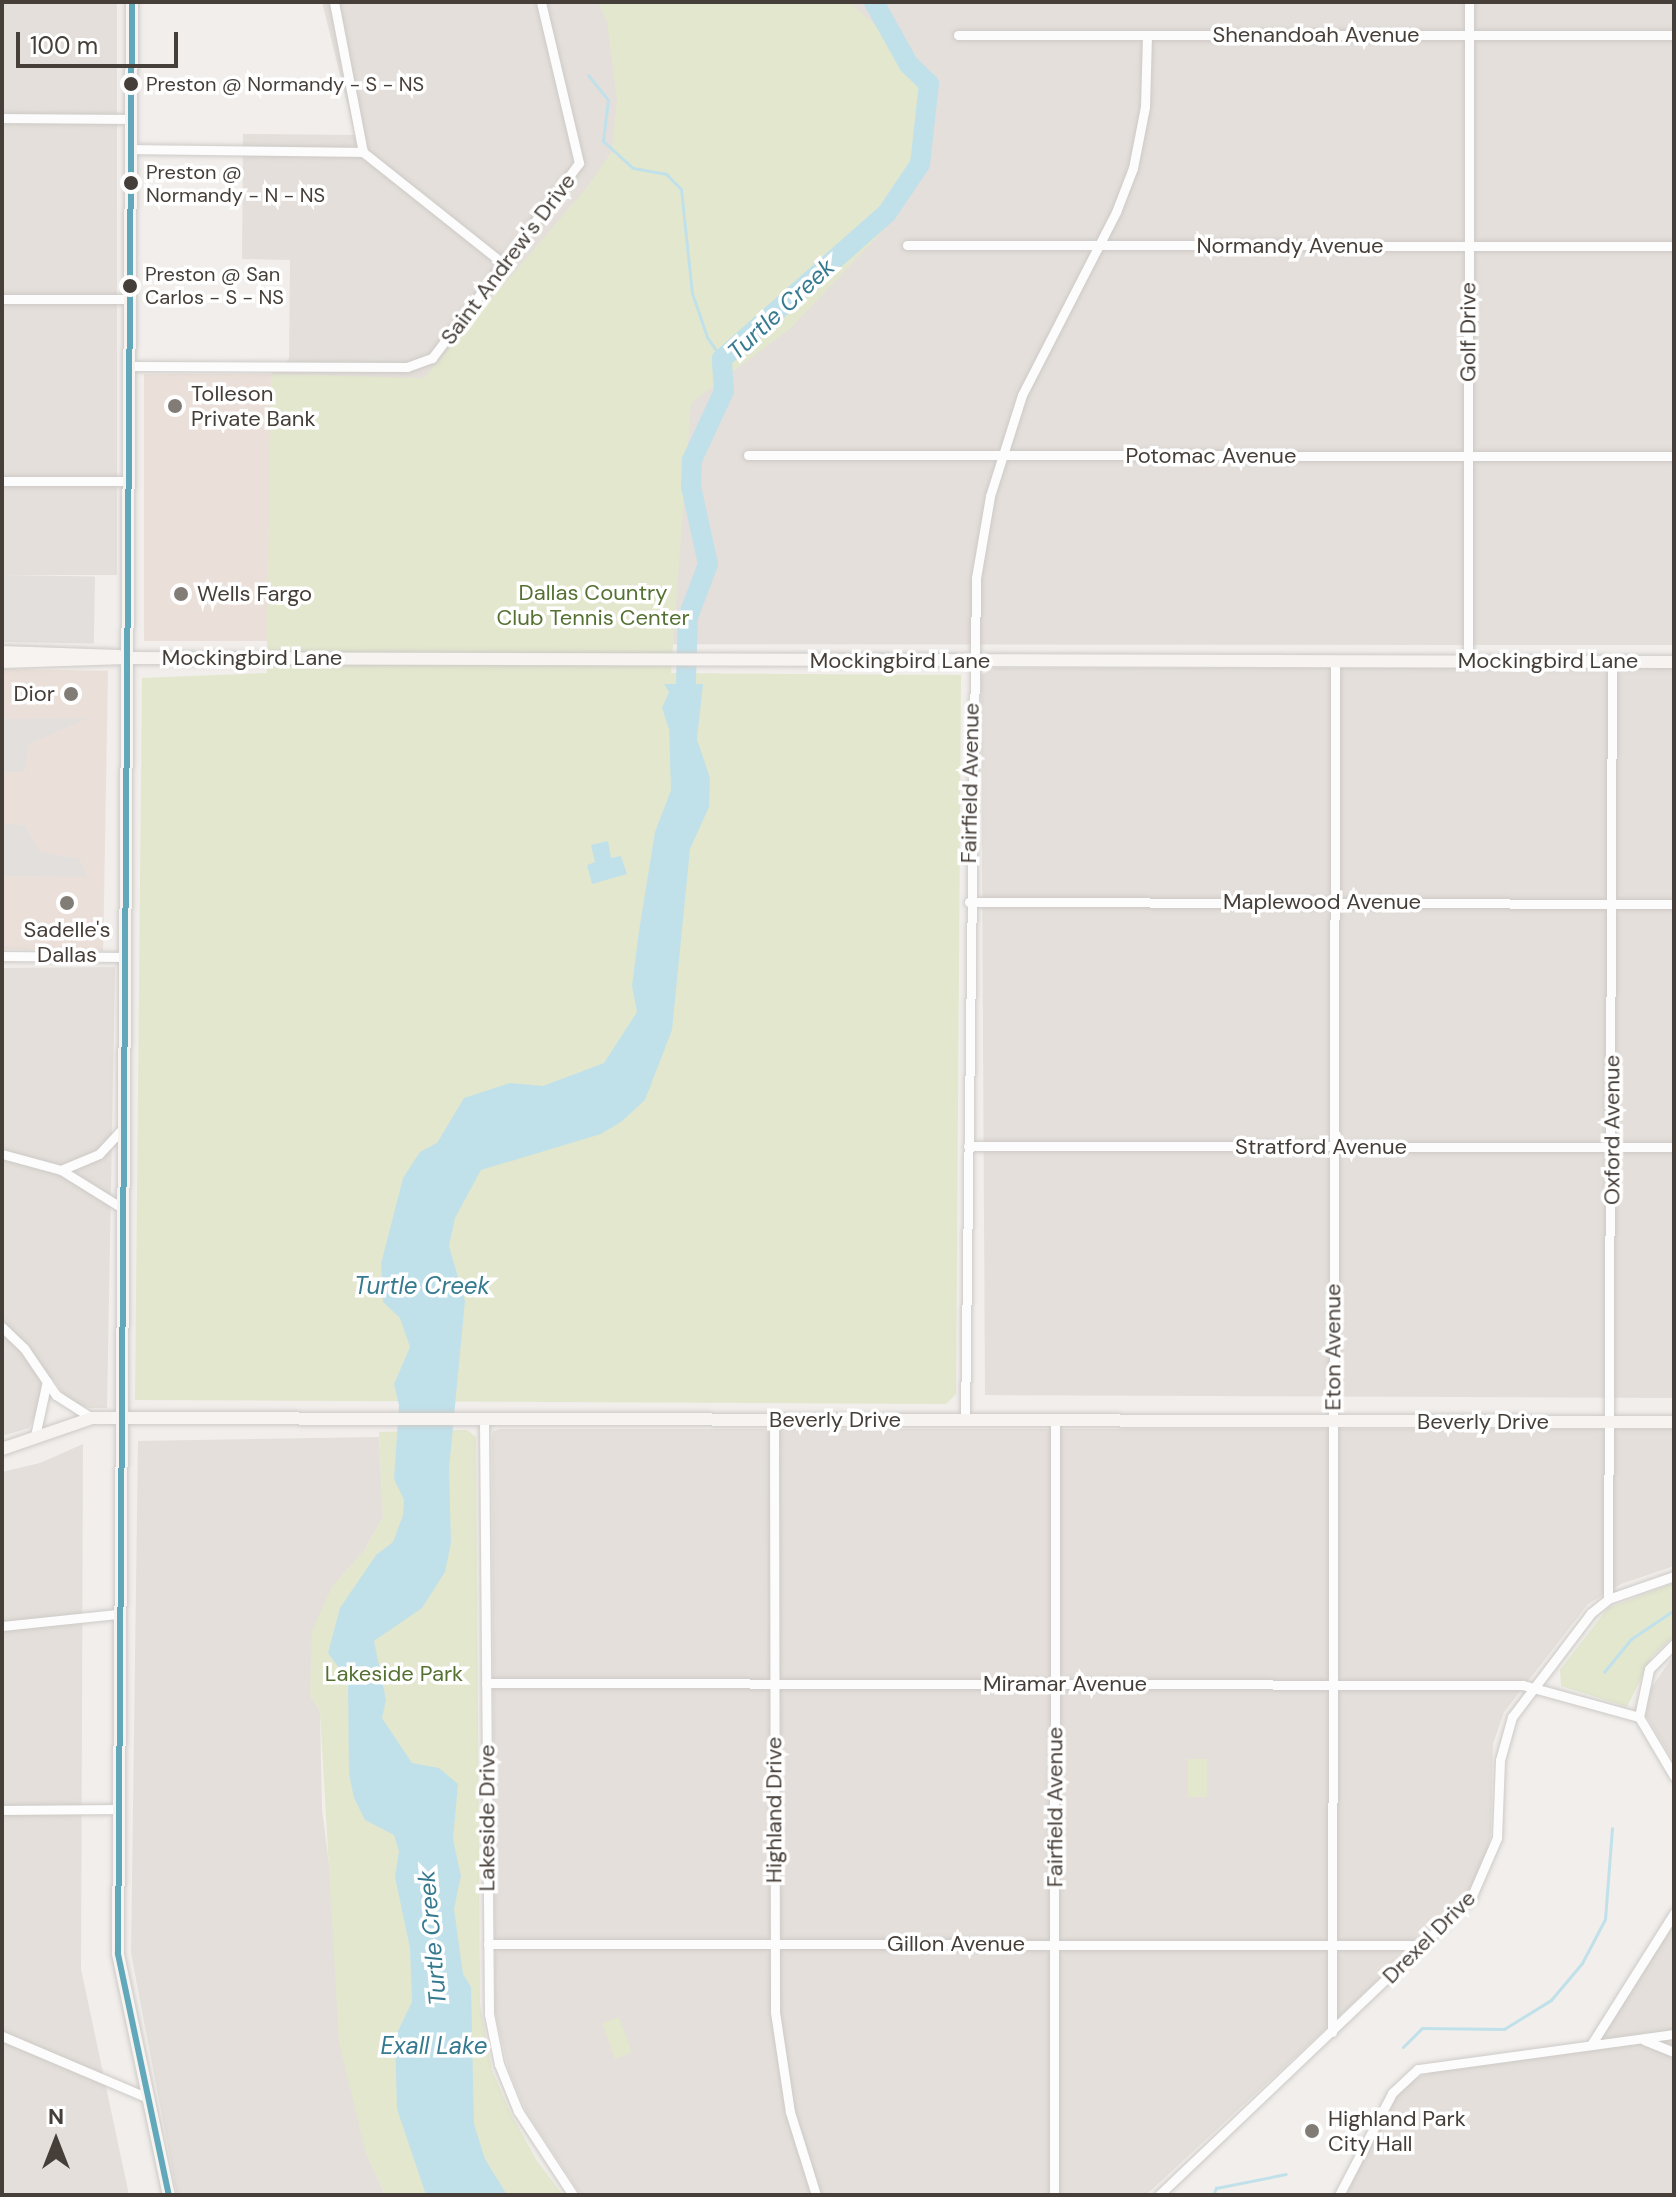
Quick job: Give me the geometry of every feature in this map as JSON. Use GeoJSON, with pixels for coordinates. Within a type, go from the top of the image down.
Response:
{"type":"FeatureCollection","features":[{"type":"Feature","properties":{"kind":"main road"},"geometry":{"type":"LineString","coordinates":[[132,2],[117,1614],[118,1954],[169,2195]]}},
{"type":"Feature","properties":{"kind":"main road","name":"Mockingbird Lane"},"geometry":{"type":"LineString","coordinates":[[2,652],[100,652],[126,658]]}},
{"type":"Feature","properties":{"kind":"main road","name":"Mockingbird Lane"},"geometry":{"type":"LineString","coordinates":[[2,662],[126,658],[1674,662]]}},
{"type":"Feature","properties":{"kind":"main road","name":"Beverly Drive"},"geometry":{"type":"LineString","coordinates":[[2,1449],[92,1418],[1674,1422]]}},
{"type":"Feature","properties":{"kind":"street"},"geometry":{"type":"LineString","coordinates":[[334,2],[363,152]]}},
{"type":"Feature","properties":{"kind":"street","name":"Saint Andrew's Drive"},"geometry":{"type":"LineString","coordinates":[[128,366],[421,365],[505,265],[579,163],[541,2]]}},
{"type":"Feature","properties":{"kind":"street","name":"Golf Drive"},"geometry":{"type":"LineString","coordinates":[[1468,661],[1469,2]]}},
{"type":"Feature","properties":{"kind":"street","name":"Shenandoah Avenue"},"geometry":{"type":"LineString","coordinates":[[958,35],[1674,35]]}},
{"type":"Feature","properties":{"kind":"street","name":"Fairfield Avenue"},"geometry":{"type":"LineString","coordinates":[[965,1420],[972,661],[979,553],[1002,455],[1038,357],[1116,212],[1141,140],[1147,35]]}},
{"type":"Feature","properties":{"kind":"street"},"geometry":{"type":"LineString","coordinates":[[2,118],[131,119]]}},
{"type":"Feature","properties":{"kind":"street"},"geometry":{"type":"LineString","coordinates":[[130,149],[363,152],[505,265]]}},
{"type":"Feature","properties":{"kind":"street","name":"Normandy Avenue"},"geometry":{"type":"LineString","coordinates":[[907,245],[1674,246]]}},
{"type":"Feature","properties":{"kind":"street"},"geometry":{"type":"LineString","coordinates":[[2,299],[129,299]]}},
{"type":"Feature","properties":{"kind":"street","name":"Potomac Avenue"},"geometry":{"type":"LineString","coordinates":[[748,455],[1674,456]]}},
{"type":"Feature","properties":{"kind":"street"},"geometry":{"type":"LineString","coordinates":[[2,481],[127,481]]}},
{"type":"Feature","properties":{"kind":"street","name":"Eton Avenue"},"geometry":{"type":"LineString","coordinates":[[1332,2032],[1335,661]]}},
{"type":"Feature","properties":{"kind":"street","name":"Oxford Avenue"},"geometry":{"type":"LineString","coordinates":[[1608,1599],[1612,662]]}},
{"type":"Feature","properties":{"kind":"street","name":"Maplewood Avenue"},"geometry":{"type":"LineString","coordinates":[[969,902],[1674,904]]}},
{"type":"Feature","properties":{"kind":"street"},"geometry":{"type":"LineString","coordinates":[[2,956],[122,957]]}},
{"type":"Feature","properties":{"kind":"street"},"geometry":{"type":"LineString","coordinates":[[61,1170],[99,1154],[122,1129]]}},
{"type":"Feature","properties":{"kind":"street","name":"Stratford Avenue"},"geometry":{"type":"LineString","coordinates":[[968,1146],[1674,1147]]}},
{"type":"Feature","properties":{"kind":"street"},"geometry":{"type":"LineString","coordinates":[[2,1154],[61,1170],[122,1208]]}},
{"type":"Feature","properties":{"kind":"street"},"geometry":{"type":"LineString","coordinates":[[2,1327],[64,1403],[92,1418]]}},
{"type":"Feature","properties":{"kind":"street"},"geometry":{"type":"LineString","coordinates":[[35,1436],[47,1381]]}},
{"type":"Feature","properties":{"kind":"street","name":"Lakeside Drive"},"geometry":{"type":"LineString","coordinates":[[484,1419],[489,2014],[499,2064],[518,2111],[573,2195]]}},
{"type":"Feature","properties":{"kind":"street","name":"Highland Drive"},"geometry":{"type":"LineString","coordinates":[[774,1420],[774,1944],[781,2073],[816,2195]]}},
{"type":"Feature","properties":{"kind":"street","name":"Fairfield Avenue"},"geometry":{"type":"LineString","coordinates":[[1054,2195],[1055,1420]]}},
{"type":"Feature","properties":{"kind":"street","name":"Drexel Drive"},"geometry":{"type":"LineString","coordinates":[[1159,2195],[1471,1898],[1490,1864],[1499,1828],[1505,1730],[1591,1613],[1608,1599],[1674,1576]]}},
{"type":"Feature","properties":{"kind":"street"},"geometry":{"type":"LineString","coordinates":[[2,1626],[117,1614]]}},
{"type":"Feature","properties":{"kind":"street"},"geometry":{"type":"LineString","coordinates":[[1674,1644],[1649,1669],[1639,1717],[1674,1776]]}},
{"type":"Feature","properties":{"kind":"street","name":"Miramar Avenue"},"geometry":{"type":"LineString","coordinates":[[486,1683],[1535,1686],[1639,1717]]}},
{"type":"Feature","properties":{"kind":"street"},"geometry":{"type":"LineString","coordinates":[[2,1810],[117,1809]]}},
{"type":"Feature","properties":{"kind":"street"},"geometry":{"type":"LineString","coordinates":[[1591,2045],[1674,1913]]}},
{"type":"Feature","properties":{"kind":"street","name":"Gillon Avenue"},"geometry":{"type":"LineString","coordinates":[[488,1944],[1424,1945]]}},
{"type":"Feature","properties":{"kind":"street"},"geometry":{"type":"LineString","coordinates":[[1339,2195],[1392,2093],[1418,2069],[1674,2034]]}},
{"type":"Feature","properties":{"kind":"street"},"geometry":{"type":"LineString","coordinates":[[2,2036],[148,2098]]}},
{"type":"Feature","properties":{"kind":"street"},"geometry":{"type":"LineString","coordinates":[[1642,2039],[1674,2052]]}},
{"type":"Feature","properties":{"kind":"shaded area"},"geometry":{"type":"Polygon","coordinates":[[[2,2],[117,2],[117,575],[2,575],[2,2]]]}},
{"type":"Feature","properties":{"kind":"shaded area"},"geometry":{"type":"Polygon","coordinates":[[[322,2],[1674,2],[1674,645],[267,644],[271,374],[289,359],[290,260],[242,259],[243,134],[355,135],[322,2]]]}},
{"type":"Feature","properties":{"kind":"shaded area"},"geometry":{"type":"Polygon","coordinates":[[[144,374],[271,374],[271,641],[144,641],[144,374]]]}},
{"type":"Feature","properties":{"kind":"shaded area"},"geometry":{"type":"Polygon","coordinates":[[[2,575],[95,577],[94,644],[2,642],[2,575]]]}},
{"type":"Feature","properties":{"kind":"shaded area"},"geometry":{"type":"Polygon","coordinates":[[[995,668],[1674,668],[1674,1398],[985,1395],[981,675],[995,668]]]}},
{"type":"Feature","properties":{"kind":"shaded area"},"geometry":{"type":"Polygon","coordinates":[[[2,669],[108,671],[103,951],[2,949],[2,669]]]}},
{"type":"Feature","properties":{"kind":"shaded area"},"geometry":{"type":"Polygon","coordinates":[[[89,718],[29,744],[25,772],[2,772],[2,719],[89,718]]]}},
{"type":"Feature","properties":{"kind":"shaded area"},"geometry":{"type":"Polygon","coordinates":[[[2,824],[25,825],[40,852],[80,859],[87,877],[2,876],[2,824]]]}},
{"type":"Feature","properties":{"kind":"shaded area"},"geometry":{"type":"Polygon","coordinates":[[[115,967],[107,1408],[88,1408],[67,1399],[54,1380],[42,1379],[40,1404],[29,1428],[2,1436],[2,968],[115,967]]]}},
{"type":"Feature","properties":{"kind":"shaded area"},"geometry":{"type":"Polygon","coordinates":[[[1674,1429],[1674,1566],[1621,1584],[1588,1604],[1504,1712],[1493,1744],[1491,1832],[1484,1869],[1458,1906],[1146,2195],[581,2195],[526,2111],[508,2068],[495,2011],[492,1439],[493,1431],[1674,1429]]]}},
{"type":"Feature","properties":{"kind":"shaded area"},"geometry":{"type":"Polygon","coordinates":[[[379,1437],[383,1517],[364,1551],[332,1587],[310,1695],[320,1712],[322,1809],[366,2153],[385,2195],[177,2195],[131,1953],[138,1441],[379,1437]]]}},
{"type":"Feature","properties":{"kind":"shaded area"},"geometry":{"type":"Polygon","coordinates":[[[83,1444],[81,1969],[129,2195],[2,2195],[2,1472],[40,1463],[83,1444]]]}},
{"type":"Feature","properties":{"kind":"shaded area"},"geometry":{"type":"Polygon","coordinates":[[[1674,1655],[1674,1762],[1646,1715],[1649,1691],[1674,1655]]]}},
{"type":"Feature","properties":{"kind":"shaded area"},"geometry":{"type":"Polygon","coordinates":[[[1674,1922],[1674,2195],[1346,2195],[1393,2098],[1407,2082],[1446,2066],[1594,2050],[1674,1922]]]}},
{"type":"Feature","properties":{"kind":"green space","name":"Dallas Country Club Tennis Center"},"geometry":{"type":"Polygon","coordinates":[[[598,2],[849,2],[934,76],[925,164],[889,224],[791,328],[691,403],[671,673],[961,675],[956,1394],[946,1404],[135,1400],[142,678],[267,673],[271,374],[424,378],[588,186],[612,151],[617,100],[607,22],[598,2]]]}},
{"type":"Feature","properties":{"kind":"green space","name":"Lakeside Park"},"geometry":{"type":"Polygon","coordinates":[[[467,1430],[476,1437],[480,2004],[492,2070],[510,2112],[537,2161],[563,2195],[385,2195],[366,2153],[339,2042],[320,1712],[310,1695],[312,1631],[332,1587],[364,1551],[383,1517],[379,1432],[467,1430]]]}},
{"type":"Feature","properties":{"kind":"green space"},"geometry":{"type":"Polygon","coordinates":[[[1674,1583],[1674,1636],[1652,1656],[1627,1707],[1561,1686],[1560,1670],[1608,1608],[1674,1583]]]}},
{"type":"Feature","properties":{"kind":"green space"},"geometry":{"type":"Polygon","coordinates":[[[1188,1759],[1207,1759],[1207,1797],[1188,1797],[1188,1759]]]}},
{"type":"Feature","properties":{"kind":"green space"},"geometry":{"type":"Polygon","coordinates":[[[619,2017],[632,2053],[615,2059],[602,2023],[619,2017]]]}},
{"type":"Feature","properties":{"kind":"water","name":"Exall Lake"},"geometry":{"type":"Polygon","coordinates":[[[664,684],[703,684],[697,739],[710,778],[709,807],[690,849],[672,1030],[645,1100],[621,1122],[601,1134],[481,1170],[455,1218],[449,1246],[465,1301],[449,1469],[451,1543],[445,1572],[422,1608],[374,1641],[386,1700],[382,1718],[412,1763],[439,1768],[458,1784],[453,1839],[461,1876],[454,1909],[463,1974],[471,1987],[474,2124],[485,2159],[507,2195],[426,2195],[397,2109],[395,2037],[412,2002],[410,1948],[395,1877],[399,1851],[394,1835],[365,1820],[354,1798],[349,1774],[348,1680],[328,1653],[340,1608],[376,1555],[393,1542],[403,1515],[404,1500],[394,1479],[399,1405],[394,1384],[410,1347],[400,1318],[383,1302],[381,1264],[403,1178],[420,1152],[437,1143],[464,1098],[510,1083],[543,1086],[604,1063],[637,1012],[632,986],[639,931],[655,832],[671,790],[669,729],[662,708],[669,692],[664,684]]]}},
{"type":"Feature","properties":{"kind":"water"},"geometry":{"type":"Polygon","coordinates":[[[608,841],[611,858],[621,856],[627,874],[592,884],[587,865],[595,862],[591,845],[608,841]]]}},
{"type":"Feature","properties":{"kind":"waterway","name":"Turtle Creek"},"geometry":{"type":"LineString","coordinates":[[685,711],[688,617],[708,564],[691,487],[692,460],[724,391],[722,359],[887,213],[920,164],[929,84],[909,65],[874,2]]}},
{"type":"Feature","properties":{"kind":"waterway"},"geometry":{"type":"LineString","coordinates":[[588,75],[608,100],[603,141],[633,168],[666,174],[681,189],[692,293],[707,337],[722,359]]}},
{"type":"Feature","properties":{"kind":"waterway"},"geometry":{"type":"LineString","coordinates":[[1604,1672],[1631,1639],[1674,1610]]}},
{"type":"Feature","properties":{"kind":"waterway"},"geometry":{"type":"LineString","coordinates":[[1403,2047],[1422,2028],[1504,2029],[1551,2000],[1582,1963],[1605,1919],[1612,1828]]}},
{"type":"Feature","properties":{"kind":"waterway"},"geometry":{"type":"LineString","coordinates":[[1213,2195],[1216,2188],[1286,2174]]}},
{"type":"Feature","properties":{"kind":"transit line"},"geometry":{"type":"LineString","coordinates":[[132,2],[118,1954],[169,2195]]}},
{"type":"Feature","properties":{"kind":"place","name":"Preston @ Normandy - S - NS"},"geometry":{"type":"Point","coordinates":[131,84]}},
{"type":"Feature","properties":{"kind":"place","name":"Preston @ Normandy - N - NS"},"geometry":{"type":"Point","coordinates":[131,183]}},
{"type":"Feature","properties":{"kind":"place","name":"Preston @ San Carlos - S - NS"},"geometry":{"type":"Point","coordinates":[130,286]}},
{"type":"Feature","properties":{"kind":"place","name":"Tolleson Private Bank"},"geometry":{"type":"Point","coordinates":[175,406]}},
{"type":"Feature","properties":{"kind":"place","name":"Wells Fargo"},"geometry":{"type":"Point","coordinates":[181,594]}},
{"type":"Feature","properties":{"kind":"place","name":"Dior"},"geometry":{"type":"Point","coordinates":[71,694]}},
{"type":"Feature","properties":{"kind":"place","name":"Sadelle's Dallas"},"geometry":{"type":"Point","coordinates":[67,903]}},
{"type":"Feature","properties":{"kind":"place","name":"Highland Park City Hall"},"geometry":{"type":"Point","coordinates":[1312,2131]}}]}
